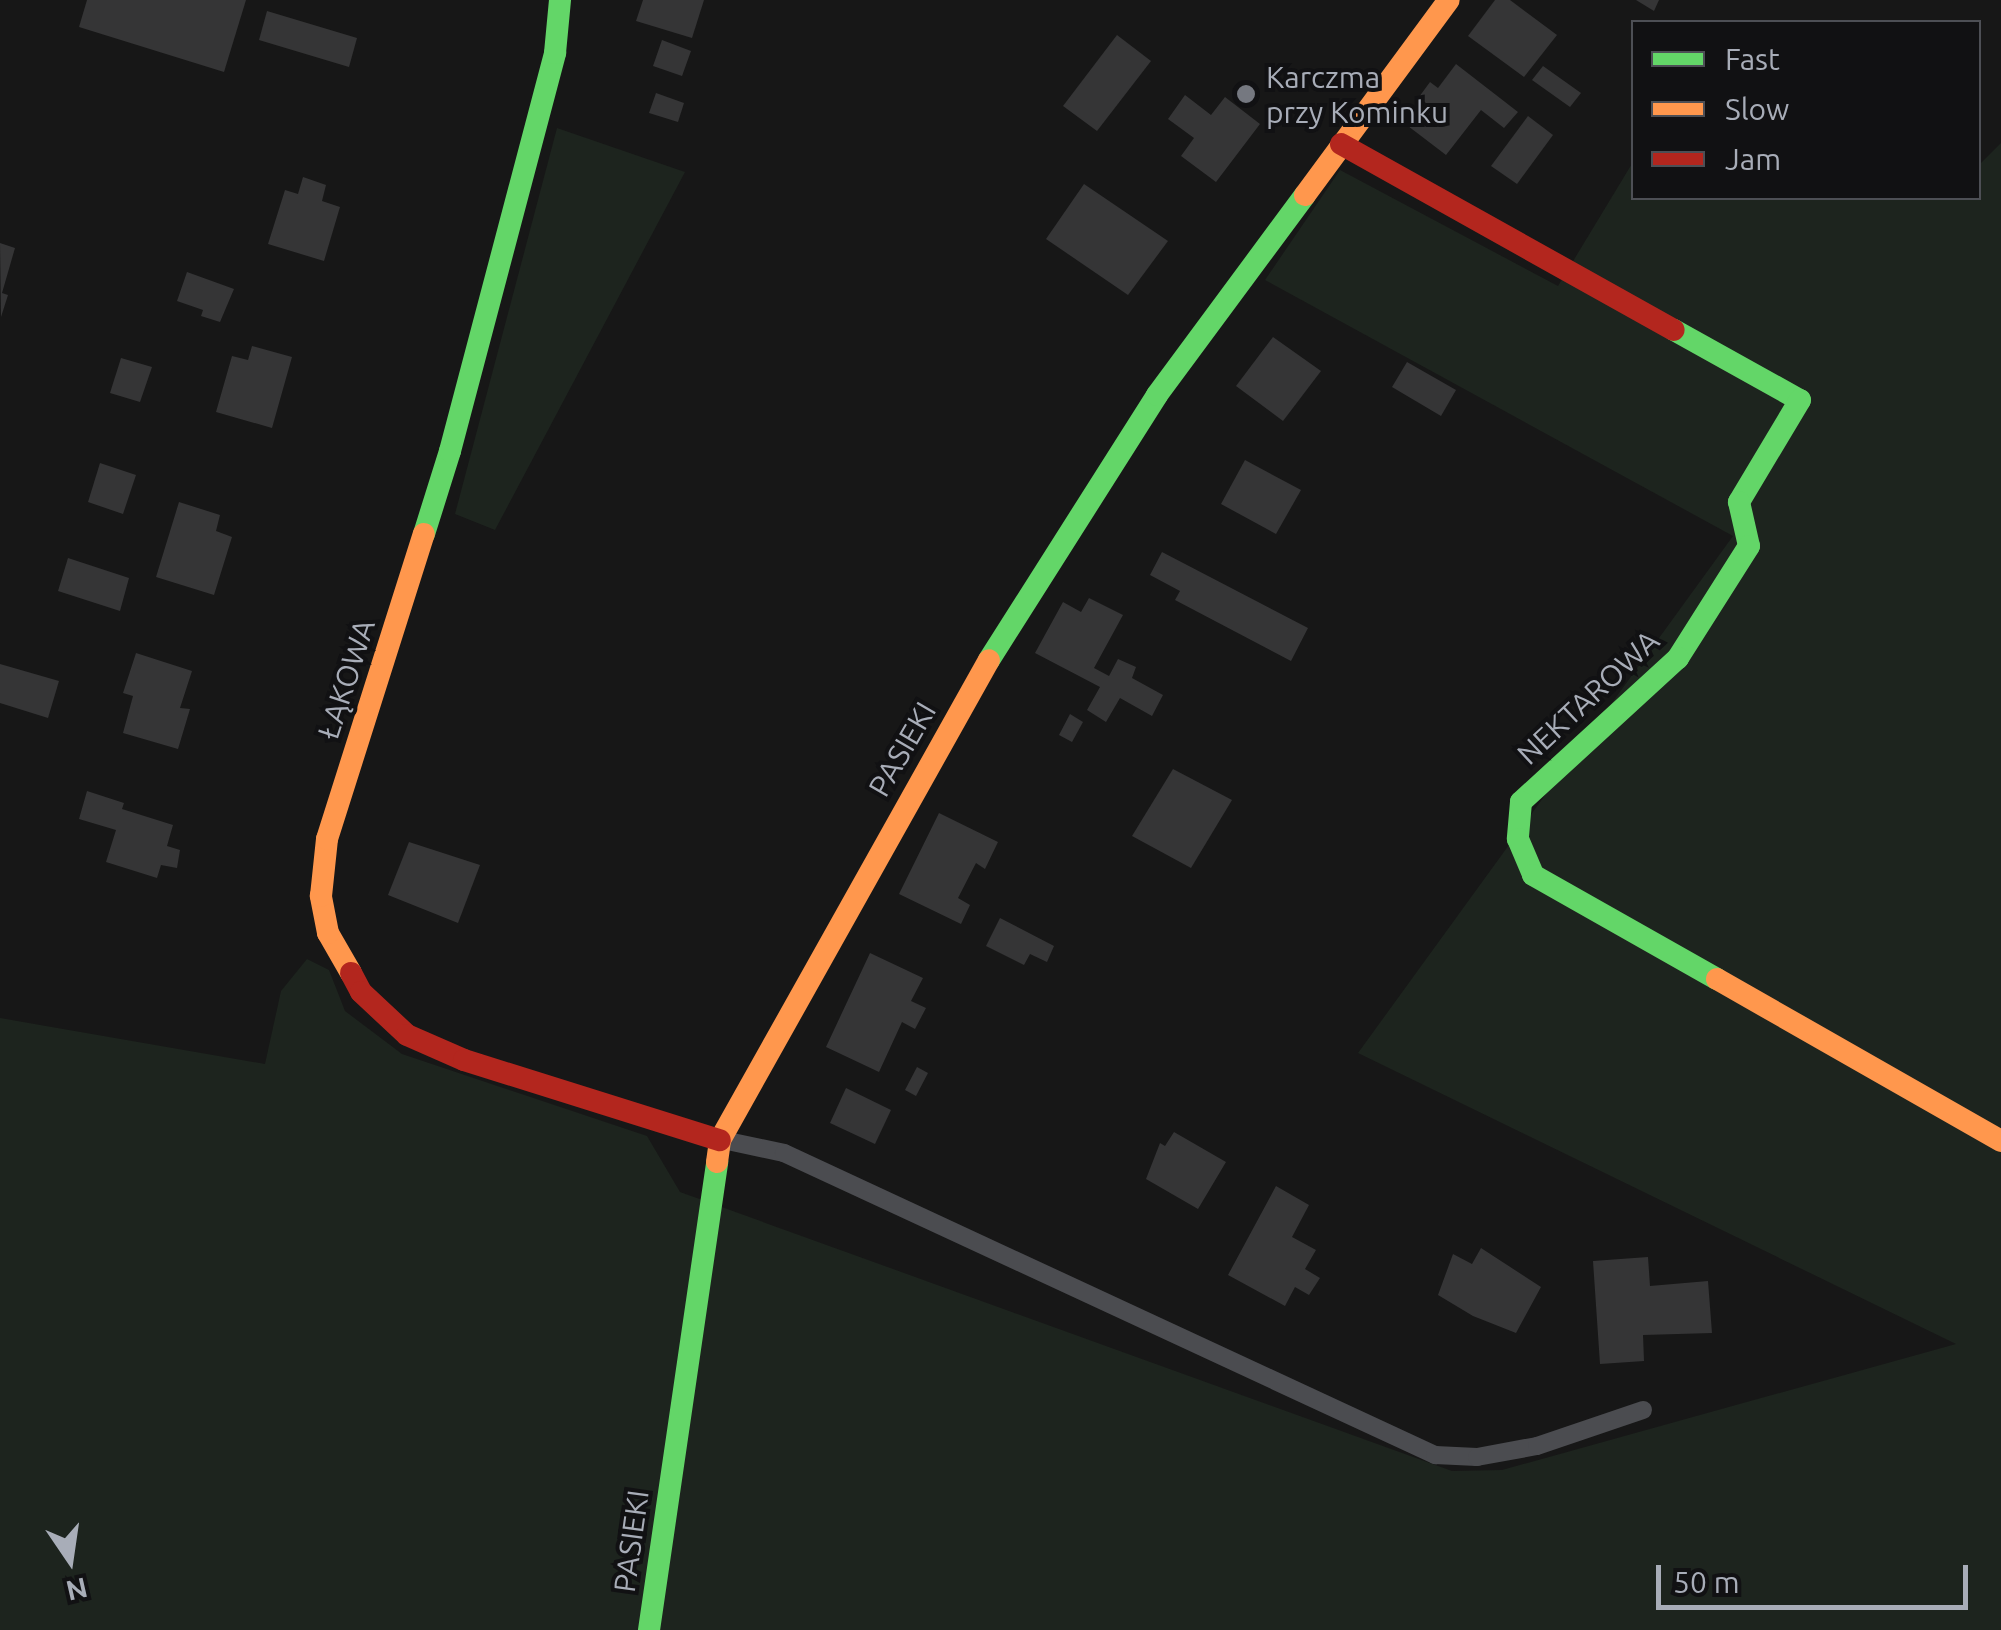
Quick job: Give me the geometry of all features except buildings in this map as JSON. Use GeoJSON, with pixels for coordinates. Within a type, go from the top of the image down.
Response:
{"type":"FeatureCollection","features":[{"type":"Feature","properties":{"kind":"street","name":"ŁĄKOWA"},"geometry":{"type":"LineString","coordinates":[[560,0],[555,53],[450,451],[327,840],[321,896],[328,933],[362,992],[407,1035],[464,1060],[720,1140]]}},
{"type":"Feature","properties":{"kind":"street","name":"PASIEKI"},"geometry":{"type":"LineString","coordinates":[[649,1630],[720,1140],[936,748],[1074,520],[1157,395],[1449,0]]}},
{"type":"Feature","properties":{"kind":"street","name":"NEKTAROWA"},"geometry":{"type":"LineString","coordinates":[[1341,144],[1800,400],[1739,502],[1749,546],[1678,658],[1521,802],[1518,840],[1533,874],[2001,1141]]}},
{"type":"Feature","properties":{"kind":"lane"},"geometry":{"type":"LineString","coordinates":[[720,1140],[784,1153],[1434,1455],[1477,1457],[1537,1446],[1643,1410]]}},
{"type":"Feature","properties":{"kind":"shaded area"},"geometry":{"type":"Polygon","coordinates":[[[557,128],[685,172],[495,530],[455,514],[557,128]]]}},
{"type":"Feature","properties":{"kind":"shaded area"},"geometry":{"type":"Polygon","coordinates":[[[2001,143],[2001,1630],[0,1630],[0,1018],[265,1064],[281,991],[307,959],[329,970],[345,1011],[402,1054],[647,1136],[680,1192],[1452,1471],[1502,1470],[1956,1344],[1358,1053],[1733,536],[1265,280],[1340,170],[1558,286],[1631,165],[1631,200],[1981,200],[1981,163],[2001,143]]]}},
{"type":"Feature","properties":{"kind":"traffic: fast"},"geometry":{"type":"LineString","coordinates":[[424,534],[450,451],[555,53],[560,0]]}},
{"type":"Feature","properties":{"kind":"traffic: fast"},"geometry":{"type":"LineString","coordinates":[[989,660],[1157,395],[1305,195]]}},
{"type":"Feature","properties":{"kind":"traffic: fast"},"geometry":{"type":"LineString","coordinates":[[1674,330],[1800,400],[1739,502],[1749,546],[1678,658],[1521,802],[1518,839],[1533,875],[1717,979]]}},
{"type":"Feature","properties":{"kind":"traffic: fast"},"geometry":{"type":"LineString","coordinates":[[649,1630],[717,1162]]}},
{"type":"Feature","properties":{"kind":"traffic: slow"},"geometry":{"type":"LineString","coordinates":[[1305,195],[1449,0]]}},
{"type":"Feature","properties":{"kind":"traffic: slow"},"geometry":{"type":"LineString","coordinates":[[351,973],[328,933],[321,896],[327,839],[424,534]]}},
{"type":"Feature","properties":{"kind":"traffic: slow"},"geometry":{"type":"LineString","coordinates":[[717,1162],[720,1140],[989,660]]}},
{"type":"Feature","properties":{"kind":"traffic: slow"},"geometry":{"type":"LineString","coordinates":[[1717,979],[2001,1141]]}},
{"type":"Feature","properties":{"kind":"traffic: jam"},"geometry":{"type":"LineString","coordinates":[[1341,144],[1674,330]]}},
{"type":"Feature","properties":{"kind":"traffic: jam"},"geometry":{"type":"LineString","coordinates":[[351,973],[361,992],[407,1035],[464,1060],[720,1140]]}},
{"type":"Feature","properties":{"kind":"place","name":"Karczma przy Kominku"},"geometry":{"type":"Point","coordinates":[1246,94]}}]}
